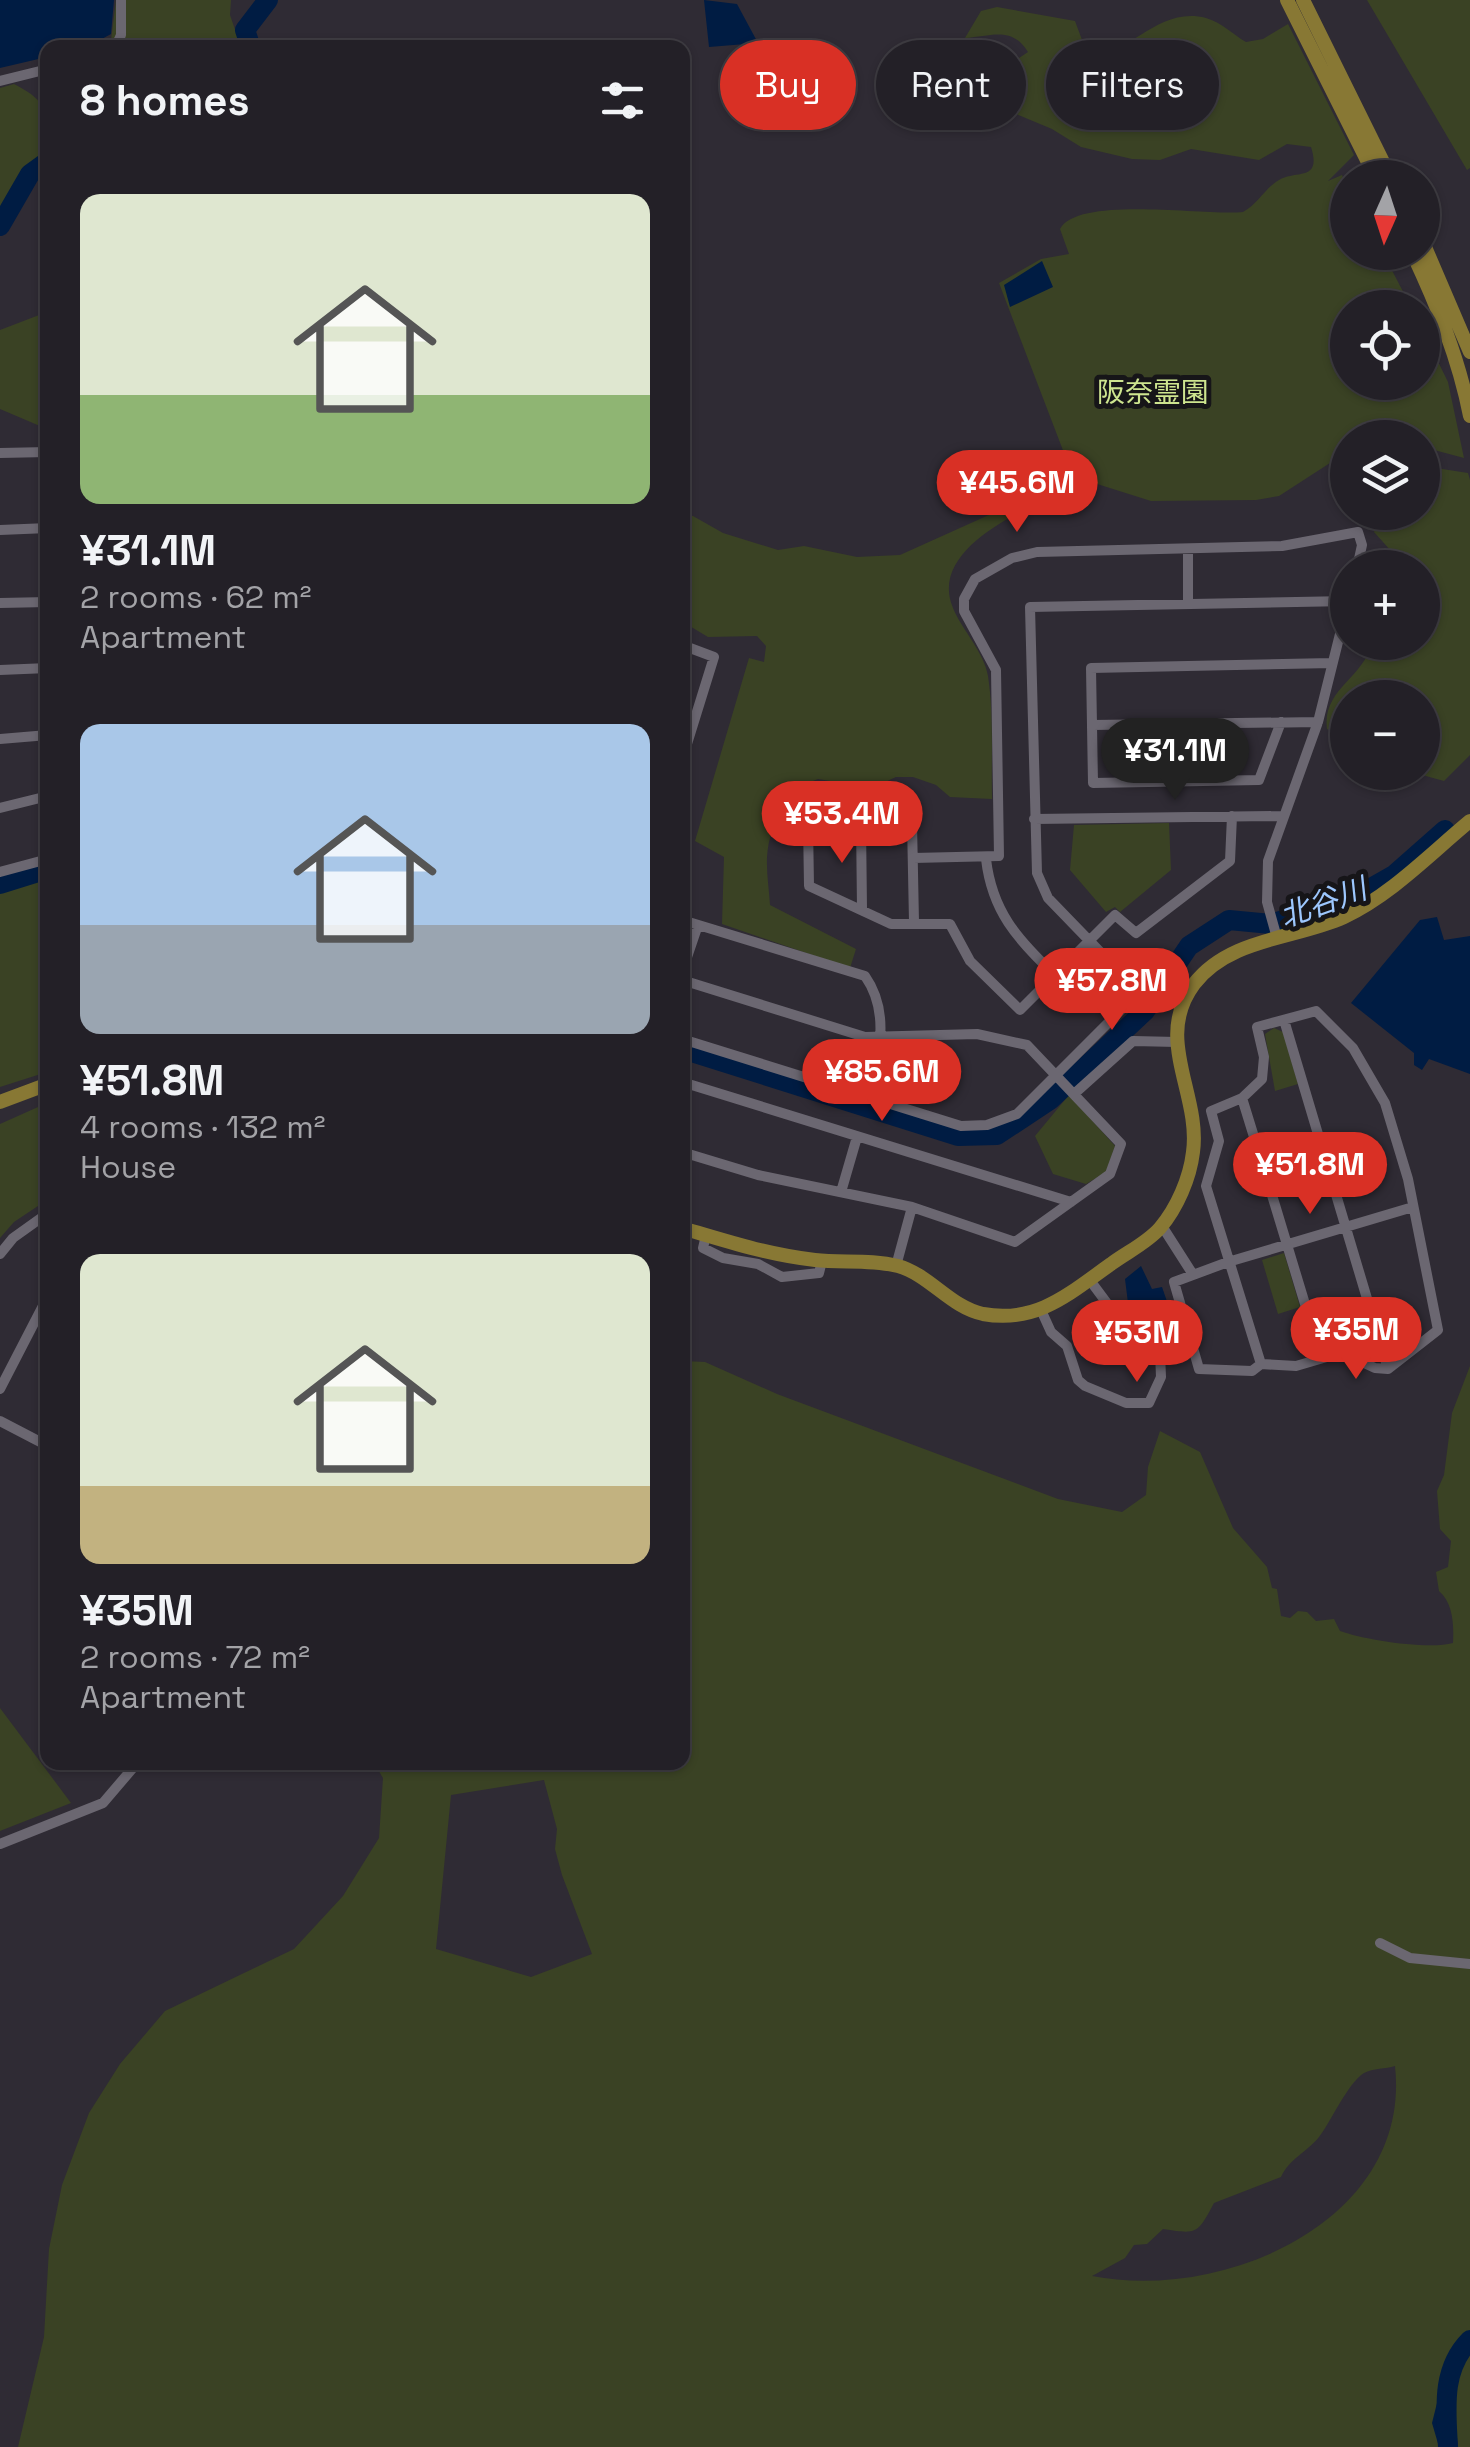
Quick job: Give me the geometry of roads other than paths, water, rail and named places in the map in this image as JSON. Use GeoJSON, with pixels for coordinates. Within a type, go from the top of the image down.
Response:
{"type":"FeatureCollection","features":[{"type":"Feature","properties":{"kind":"main road"},"geometry":{"type":"LineString","coordinates":[[1287,0],[1367,160]]}},
{"type":"Feature","properties":{"kind":"main road"},"geometry":{"type":"LineString","coordinates":[[1303,0],[1382,160]]}},
{"type":"Feature","properties":{"kind":"main road"},"geometry":{"type":"LineString","coordinates":[[1421,270],[1464,385],[1470,416]]}},
{"type":"Feature","properties":{"kind":"main road"},"geometry":{"type":"LineString","coordinates":[[1435,270],[1470,352]]}},
{"type":"Feature","properties":{"kind":"main road"},"geometry":{"type":"LineString","coordinates":[[690,1230],[754,1250],[896,1266],[918,1274],[956,1303],[978,1313],[1024,1316],[1041,1310],[1162,1226],[1185,1182],[1195,1139],[1176,1042],[1181,1009],[1193,986],[1209,968],[1251,946],[1343,917],[1368,903],[1470,821]]}},
{"type":"Feature","properties":{"kind":"main road"},"geometry":{"type":"LineString","coordinates":[[0,1102],[40,1087]]}},
{"type":"Feature","properties":{"kind":"street"},"geometry":{"type":"LineString","coordinates":[[119,40],[121,0]]}},
{"type":"Feature","properties":{"kind":"street"},"geometry":{"type":"LineString","coordinates":[[0,81],[40,71]]}},
{"type":"Feature","properties":{"kind":"street"},"geometry":{"type":"LineString","coordinates":[[0,454],[40,452]]}},
{"type":"Feature","properties":{"kind":"street"},"geometry":{"type":"LineString","coordinates":[[0,530],[40,528]]}},
{"type":"Feature","properties":{"kind":"street"},"geometry":{"type":"LineString","coordinates":[[913,858],[1000,856],[996,670],[964,611],[968,588],[975,579],[1026,554],[1282,546],[1358,532],[1361,550]]}},
{"type":"Feature","properties":{"kind":"street"},"geometry":{"type":"LineString","coordinates":[[1188,549],[1188,603]]}},
{"type":"Feature","properties":{"kind":"street"},"geometry":{"type":"LineString","coordinates":[[0,603],[40,602]]}},
{"type":"Feature","properties":{"kind":"street"},"geometry":{"type":"LineString","coordinates":[[690,1042],[961,1126],[986,1126],[1017,1114],[1139,992],[1059,911],[1041,885],[1034,856],[1030,607],[1330,602]]}},
{"type":"Feature","properties":{"kind":"street"},"geometry":{"type":"LineString","coordinates":[[690,648],[714,656],[690,735]]}},
{"type":"Feature","properties":{"kind":"street"},"geometry":{"type":"LineString","coordinates":[[1277,937],[1268,902],[1268,861],[1318,722],[1333,660]]}},
{"type":"Feature","properties":{"kind":"street"},"geometry":{"type":"LineString","coordinates":[[1281,722],[1260,780],[1093,783],[1091,668],[1332,663]]}},
{"type":"Feature","properties":{"kind":"street"},"geometry":{"type":"LineString","coordinates":[[0,670],[40,668]]}},
{"type":"Feature","properties":{"kind":"street"},"geometry":{"type":"LineString","coordinates":[[690,714],[696,716]]}},
{"type":"Feature","properties":{"kind":"street"},"geometry":{"type":"LineString","coordinates":[[1092,725],[1318,722]]}},
{"type":"Feature","properties":{"kind":"street"},"geometry":{"type":"LineString","coordinates":[[0,739],[40,735]]}},
{"type":"Feature","properties":{"kind":"street"},"geometry":{"type":"LineString","coordinates":[[0,808],[40,798]]}},
{"type":"Feature","properties":{"kind":"street"},"geometry":{"type":"LineString","coordinates":[[914,922],[912,823],[808,824],[809,886],[891,924],[950,924],[970,960],[1020,1010],[1115,915],[1136,933],[1230,861],[1232,816]]}},
{"type":"Feature","properties":{"kind":"street"},"geometry":{"type":"LineString","coordinates":[[1034,819],[1282,816]]}},
{"type":"Feature","properties":{"kind":"street"},"geometry":{"type":"LineString","coordinates":[[861,822],[862,909]]}},
{"type":"Feature","properties":{"kind":"street"},"geometry":{"type":"LineString","coordinates":[[986,858],[989,886],[1002,918],[1017,940],[1054,974]]}},
{"type":"Feature","properties":{"kind":"street"},"geometry":{"type":"LineString","coordinates":[[0,872],[40,861]]}},
{"type":"Feature","properties":{"kind":"street"},"geometry":{"type":"LineString","coordinates":[[690,922],[865,976],[871,985],[882,1037],[867,1097]]}},
{"type":"Feature","properties":{"kind":"street"},"geometry":{"type":"LineString","coordinates":[[690,948],[698,925]]}},
{"type":"Feature","properties":{"kind":"street"},"geometry":{"type":"LineString","coordinates":[[690,982],[865,1037],[977,1034],[1027,1045],[1121,1144],[1110,1174],[1015,1242],[912,1207],[758,1175],[690,1154]]}},
{"type":"Feature","properties":{"kind":"street"},"geometry":{"type":"LineString","coordinates":[[1261,1364],[1228,1262],[1206,1186],[1219,1141],[1211,1111],[1242,1098],[1262,1078],[1264,1057],[1257,1027],[1316,1011],[1353,1048],[1385,1103],[1413,1207],[1438,1330],[1388,1368],[1375,1368],[1351,1357],[1321,1357],[1296,1366],[1261,1364],[1252,1371],[1199,1369],[1174,1282],[1192,1273],[1228,1262],[1345,1228],[1413,1207]]}},
{"type":"Feature","properties":{"kind":"street"},"geometry":{"type":"LineString","coordinates":[[1284,1020],[1388,1368]]}},
{"type":"Feature","properties":{"kind":"street"},"geometry":{"type":"LineString","coordinates":[[1074,1094],[1133,1041],[1176,1042]]}},
{"type":"Feature","properties":{"kind":"street"},"geometry":{"type":"LineString","coordinates":[[690,1085],[1071,1202]]}},
{"type":"Feature","properties":{"kind":"street"},"geometry":{"type":"LineString","coordinates":[[1242,1098],[1321,1357]]}},
{"type":"Feature","properties":{"kind":"street"},"geometry":{"type":"LineString","coordinates":[[841,1192],[857,1137]]}},
{"type":"Feature","properties":{"kind":"street"},"geometry":{"type":"LineString","coordinates":[[896,1266],[912,1207]]}},
{"type":"Feature","properties":{"kind":"street"},"geometry":{"type":"LineString","coordinates":[[0,1254],[40,1219]]}},
{"type":"Feature","properties":{"kind":"street"},"geometry":{"type":"LineString","coordinates":[[1162,1226],[1192,1273]]}},
{"type":"Feature","properties":{"kind":"street"},"geometry":{"type":"LineString","coordinates":[[706,1235],[703,1248],[724,1258],[758,1264],[782,1278],[819,1274],[822,1260]]}},
{"type":"Feature","properties":{"kind":"street"},"geometry":{"type":"LineString","coordinates":[[1041,1310],[1051,1332],[1067,1346],[1078,1380],[1126,1403],[1149,1403],[1161,1378],[1160,1353],[1146,1333],[1115,1314],[1090,1279]]}},
{"type":"Feature","properties":{"kind":"street"},"geometry":{"type":"LineString","coordinates":[[0,1389],[40,1312]]}},
{"type":"Feature","properties":{"kind":"street"},"geometry":{"type":"LineString","coordinates":[[0,1420],[40,1443]]}},
{"type":"Feature","properties":{"kind":"street"},"geometry":{"type":"LineString","coordinates":[[0,1844],[103,1804],[131,1770]]}},
{"type":"Feature","properties":{"kind":"street"},"geometry":{"type":"LineString","coordinates":[[1380,1943],[1410,1958],[1470,1964]]}},
{"type":"Feature","properties":{"kind":"water"},"geometry":{"type":"Polygon","coordinates":[[[0,0],[114,0],[111,34],[100,40],[40,40],[40,59],[0,68],[0,0]]]}},
{"type":"Feature","properties":{"kind":"water"},"geometry":{"type":"Polygon","coordinates":[[[704,0],[737,4],[756,40],[720,40],[720,46],[709,47],[704,0]]]}},
{"type":"Feature","properties":{"kind":"water"},"geometry":{"type":"Polygon","coordinates":[[[1042,261],[1053,287],[1010,307],[1004,285],[1042,261]]]}},
{"type":"Feature","properties":{"kind":"water"},"geometry":{"type":"Polygon","coordinates":[[[1437,917],[1444,940],[1470,936],[1470,1074],[1429,1059],[1422,1070],[1414,1065],[1414,1053],[1351,1003],[1420,920],[1437,917]]]}},
{"type":"Feature","properties":{"kind":"water"},"geometry":{"type":"Polygon","coordinates":[[[1141,1266],[1152,1289],[1162,1287],[1179,1336],[1169,1339],[1157,1322],[1128,1303],[1125,1279],[1141,1266]]]}},
{"type":"Feature","properties":{"kind":"water"},"geometry":{"type":"Polygon","coordinates":[[[1440,2391],[1452,2391],[1458,2447],[1439,2447],[1432,2423],[1440,2391]]]}},
{"type":"Feature","properties":{"kind":"waterway"},"geometry":{"type":"LineString","coordinates":[[248,40],[245,30],[268,0]]}},
{"type":"Feature","properties":{"kind":"waterway"},"geometry":{"type":"LineString","coordinates":[[0,226],[30,174],[40,167]]}},
{"type":"Feature","properties":{"kind":"waterway","name":"北谷川"},"geometry":{"type":"LineString","coordinates":[[690,1052],[958,1136],[997,1135],[1050,1100],[1145,1011],[1189,946],[1229,920],[1271,924],[1357,896],[1394,875],[1445,830]]}},
{"type":"Feature","properties":{"kind":"waterway","name":"北谷川"},"geometry":{"type":"LineString","coordinates":[[0,884],[40,872]]}},
{"type":"Feature","properties":{"kind":"waterway"},"geometry":{"type":"LineString","coordinates":[[1448,2447],[1446,2404],[1450,2377],[1470,2340]]}},
{"type":"Feature","properties":{"kind":"park label","name":"阪奈霊園"},"geometry":{"type":"Point","coordinates":[1153,392]}}]}
